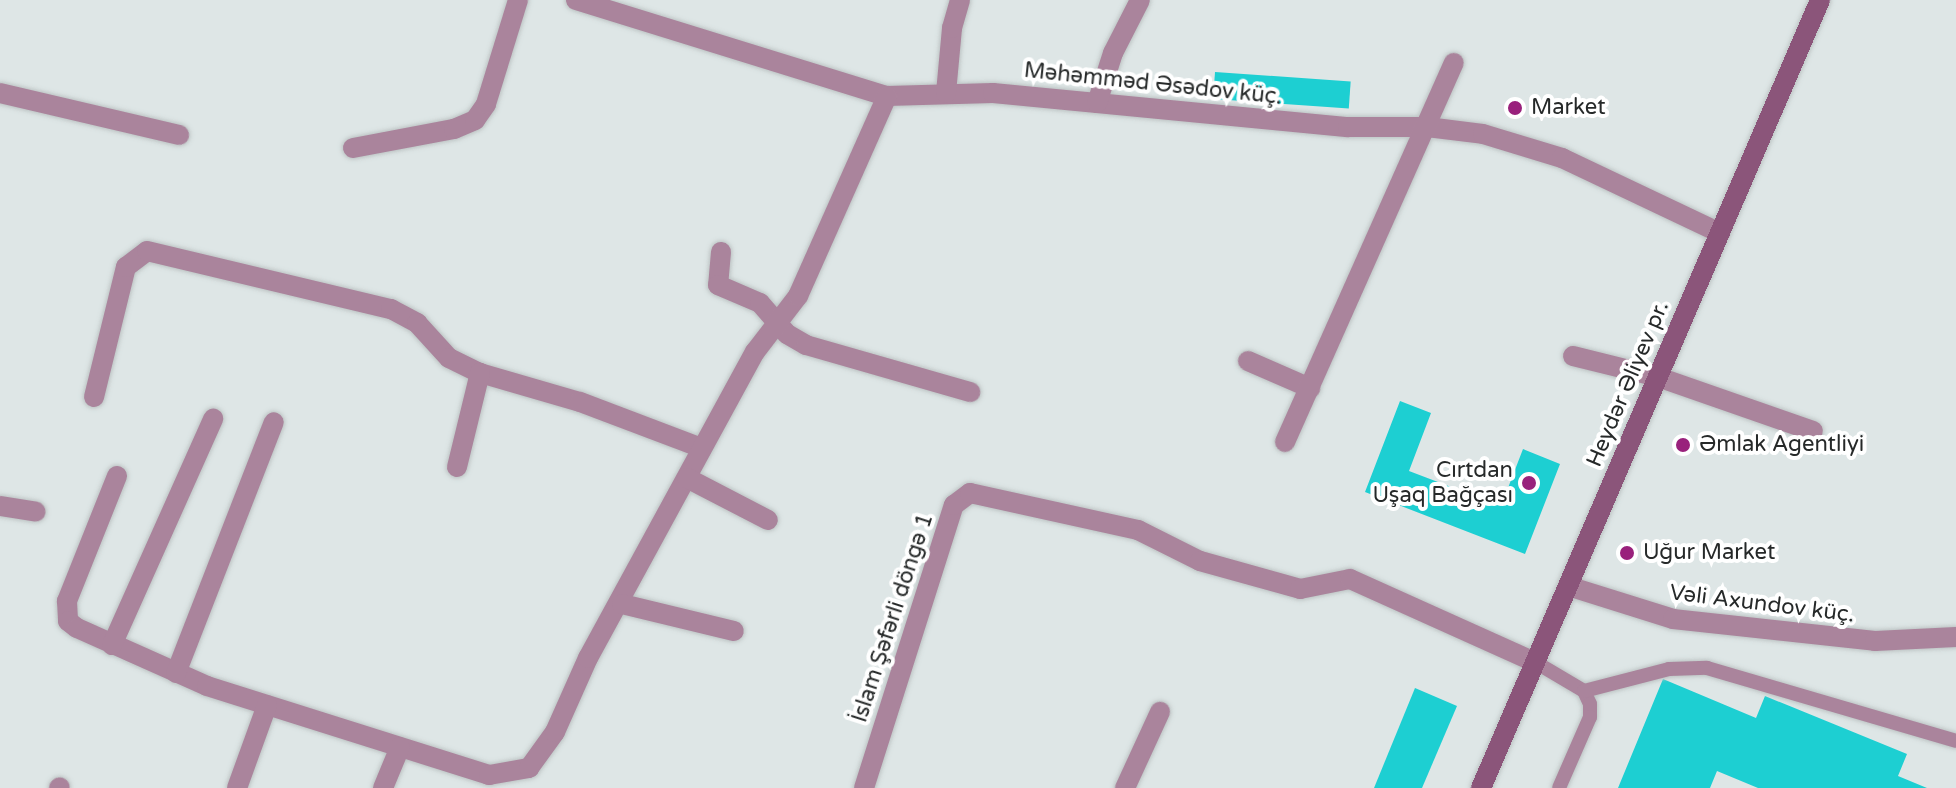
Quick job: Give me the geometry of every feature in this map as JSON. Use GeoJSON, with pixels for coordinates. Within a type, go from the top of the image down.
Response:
{"type":"FeatureCollection","features":[{"type":"Feature","properties":{"kind":"main road","name":"Heydər Əliyev pr."},"geometry":{"type":"LineString","coordinates":[[1481,788],[1820,0]]}},
{"type":"Feature","properties":{"kind":"street"},"geometry":{"type":"LineString","coordinates":[[353,148],[454,129],[475,120],[486,104],[518,0]]}},
{"type":"Feature","properties":{"kind":"street","name":"Məhəmməd Əsədov küç."},"geometry":{"type":"LineString","coordinates":[[576,0],[608,5],[887,96],[946,93],[1097,103],[1348,127],[1427,127],[1483,134],[1562,158],[1720,233]]}},
{"type":"Feature","properties":{"kind":"street"},"geometry":{"type":"LineString","coordinates":[[946,93],[960,0]]}},
{"type":"Feature","properties":{"kind":"street"},"geometry":{"type":"LineString","coordinates":[[1097,103],[1113,53],[1140,0]]}},
{"type":"Feature","properties":{"kind":"street"},"geometry":{"type":"LineString","coordinates":[[1285,442],[1454,63]]}},
{"type":"Feature","properties":{"kind":"street"},"geometry":{"type":"LineString","coordinates":[[0,93],[179,135]]}},
{"type":"Feature","properties":{"kind":"street"},"geometry":{"type":"LineString","coordinates":[[117,476],[65,611],[77,628],[176,673],[489,775],[529,768],[543,753],[588,658],[622,604],[702,448],[777,322],[803,286],[887,96]]}},
{"type":"Feature","properties":{"kind":"street"},"geometry":{"type":"LineString","coordinates":[[94,397],[126,267],[147,251],[391,309],[417,323],[449,358],[480,373],[580,402],[702,448]]}},
{"type":"Feature","properties":{"kind":"street"},"geometry":{"type":"LineString","coordinates":[[721,252],[718,285],[760,303],[777,322],[806,345],[837,357],[970,392]]}},
{"type":"Feature","properties":{"kind":"street"},"geometry":{"type":"LineString","coordinates":[[1573,356],[1658,377],[1813,431]]}},
{"type":"Feature","properties":{"kind":"street"},"geometry":{"type":"LineString","coordinates":[[1248,361],[1310,388]]}},
{"type":"Feature","properties":{"kind":"street"},"geometry":{"type":"LineString","coordinates":[[457,467],[480,373]]}},
{"type":"Feature","properties":{"kind":"street"},"geometry":{"type":"LineString","coordinates":[[112,645],[213,419]]}},
{"type":"Feature","properties":{"kind":"street"},"geometry":{"type":"LineString","coordinates":[[176,673],[274,422]]}},
{"type":"Feature","properties":{"kind":"street"},"geometry":{"type":"LineString","coordinates":[[687,478],[768,520]]}},
{"type":"Feature","properties":{"kind":"street","name":"İslam Şəfərli döngə 1"},"geometry":{"type":"LineString","coordinates":[[864,788],[954,505],[970,493],[1138,530],[1200,561],[1300,589],[1350,579],[1535,662]]}},
{"type":"Feature","properties":{"kind":"street"},"geometry":{"type":"LineString","coordinates":[[0,506],[36,512]]}},
{"type":"Feature","properties":{"kind":"street","name":"Vəli Axundov küç."},"geometry":{"type":"LineString","coordinates":[[1568,586],[1673,619],[1875,641],[1955,634]]}},
{"type":"Feature","properties":{"kind":"street"},"geometry":{"type":"LineString","coordinates":[[622,604],[734,631]]}},
{"type":"Feature","properties":{"kind":"street"},"geometry":{"type":"LineString","coordinates":[[237,788],[267,705]]}},
{"type":"Feature","properties":{"kind":"street"},"geometry":{"type":"LineString","coordinates":[[1125,788],[1160,712]]}},
{"type":"Feature","properties":{"kind":"street"},"geometry":{"type":"LineString","coordinates":[[383,788],[400,747]]}},
{"type":"Feature","properties":{"kind":"lane"},"geometry":{"type":"LineString","coordinates":[[1535,662],[1584,691],[1669,669],[1707,668],[1956,741]]}},
{"type":"Feature","properties":{"kind":"lane"},"geometry":{"type":"LineString","coordinates":[[1559,788],[1590,717],[1584,691]]}},
{"type":"Feature","properties":{"kind":"building"},"geometry":{"type":"Polygon","coordinates":[[[1215,72],[1351,81],[1349,108],[1213,99],[1215,72]]]}},
{"type":"Feature","properties":{"kind":"building"},"geometry":{"type":"Polygon","coordinates":[[[1400,401],[1431,413],[1409,471],[1501,506],[1523,449],[1560,464],[1525,554],[1365,492],[1400,401]]]}},
{"type":"Feature","properties":{"kind":"building"},"geometry":{"type":"Polygon","coordinates":[[[1663,679],[1756,718],[1765,696],[1907,754],[1898,776],[1927,788],[1758,788],[1717,771],[1710,788],[1618,788],[1663,679]]]}},
{"type":"Feature","properties":{"kind":"building"},"geometry":{"type":"Polygon","coordinates":[[[1415,688],[1457,706],[1422,788],[1374,788],[1415,688]]]}},
{"type":"Feature","properties":{"kind":"place","name":"Market"},"geometry":{"type":"Point","coordinates":[1515,108]}},
{"type":"Feature","properties":{"kind":"place","name":"Əmlak Agentliyi"},"geometry":{"type":"Point","coordinates":[1683,445]}},
{"type":"Feature","properties":{"kind":"place","name":"Cırtdan Uşaq Bağçası"},"geometry":{"type":"Point","coordinates":[1529,483]}},
{"type":"Feature","properties":{"kind":"place","name":"Uğur Market"},"geometry":{"type":"Point","coordinates":[1627,553]}}]}
